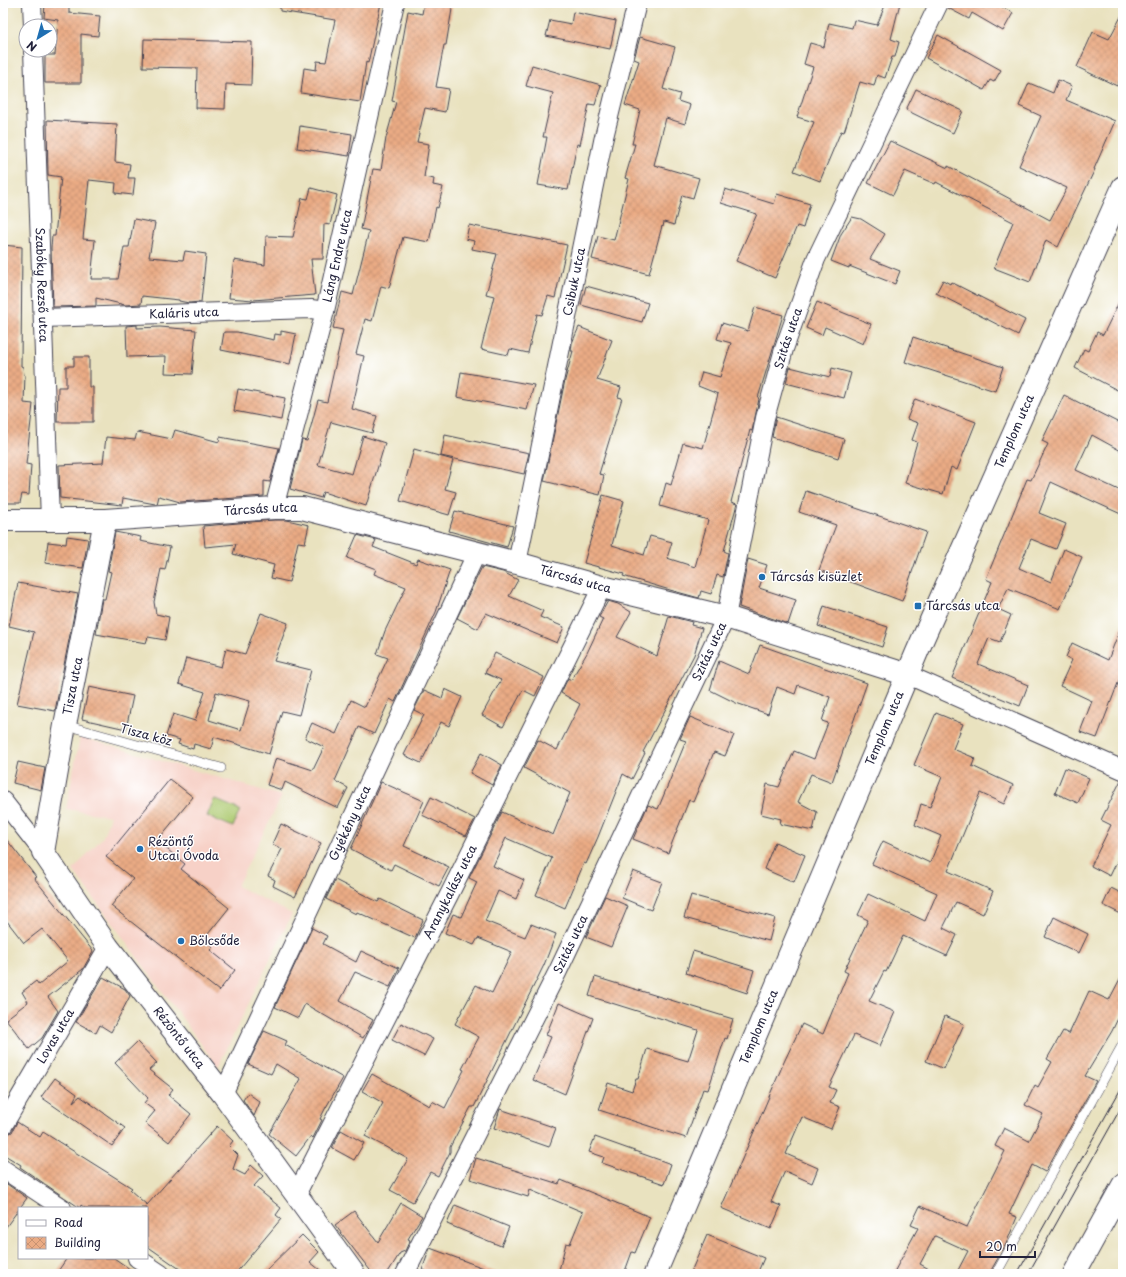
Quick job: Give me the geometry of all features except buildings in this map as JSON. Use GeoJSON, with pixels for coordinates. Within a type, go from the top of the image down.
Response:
{"type":"FeatureCollection","features":[{"type":"Feature","properties":{"kind":"main road","name":"Templom utca"},"geometry":{"type":"LineString","coordinates":[[655,1274],[908,675],[1054,340],[1123,187]]}},
{"type":"Feature","properties":{"kind":"main road","name":"Tárcsás utca"},"geometry":{"type":"LineString","coordinates":[[3,520],[106,520],[274,508],[302,508],[477,552],[602,587],[726,617],[908,675]]}},
{"type":"Feature","properties":{"kind":"main road","name":"Tisza utca"},"geometry":{"type":"LineString","coordinates":[[43,852],[65,725],[106,520]]}},
{"type":"Feature","properties":{"kind":"main road","name":"Rézöntő utca"},"geometry":{"type":"LineString","coordinates":[[43,852],[108,947],[223,1094],[354,1274]]}},
{"type":"Feature","properties":{"kind":"main road"},"geometry":{"type":"LineString","coordinates":[[1074,1274],[1123,1186]]}},
{"type":"Feature","properties":{"kind":"street"},"geometry":{"type":"LineString","coordinates":[[32,3],[33,18]]}},
{"type":"Feature","properties":{"kind":"street","name":"Láng Endre utca"},"geometry":{"type":"LineString","coordinates":[[274,508],[325,311],[395,3]]}},
{"type":"Feature","properties":{"kind":"street","name":"Csibuk utca"},"geometry":{"type":"LineString","coordinates":[[517,563],[603,141],[637,3]]}},
{"type":"Feature","properties":{"kind":"street","name":"Szitás utca"},"geometry":{"type":"LineString","coordinates":[[405,1274],[558,971],[726,617],[765,418],[784,349],[804,287],[939,3]]}},
{"type":"Feature","properties":{"kind":"street","name":"Szabóky Rezső utca"},"geometry":{"type":"LineString","coordinates":[[33,58],[50,520]]}},
{"type":"Feature","properties":{"kind":"street","name":"Kaláris utca"},"geometry":{"type":"LineString","coordinates":[[42,318],[311,309],[325,311]]}},
{"type":"Feature","properties":{"kind":"street","name":"Gyékény utca"},"geometry":{"type":"LineString","coordinates":[[223,1094],[477,552]]}},
{"type":"Feature","properties":{"kind":"street","name":"Aranykalász utca"},"geometry":{"type":"LineString","coordinates":[[296,1195],[450,893],[602,587]]}},
{"type":"Feature","properties":{"kind":"street","name":"Tárcsás utca"},"geometry":{"type":"LineString","coordinates":[[908,675],[1123,770]]}},
{"type":"Feature","properties":{"kind":"street","name":"Rézöntő utca"},"geometry":{"type":"LineString","coordinates":[[3,801],[43,852]]}},
{"type":"Feature","properties":{"kind":"street","name":"Lovas utca"},"geometry":{"type":"LineString","coordinates":[[3,1126],[108,947]]}},
{"type":"Feature","properties":{"kind":"street"},"geometry":{"type":"LineString","coordinates":[[3,1169],[60,1207]]}},
{"type":"Feature","properties":{"kind":"street"},"geometry":{"type":"LineString","coordinates":[[138,1259],[161,1274]]}},
{"type":"Feature","properties":{"kind":"lane","name":"Tisza köz"},"geometry":{"type":"LineString","coordinates":[[65,725],[220,768]]}},
{"type":"Feature","properties":{"kind":"lane"},"geometry":{"type":"LineString","coordinates":[[996,1274],[1123,1044]]}},
{"type":"Feature","properties":{"kind":"shaded area"},"geometry":{"type":"Polygon","coordinates":[[[80,737],[282,796],[237,886],[292,914],[218,1067],[73,870],[103,837],[110,816],[66,809],[80,737]]]}},
{"type":"Feature","properties":{"kind":"green space"},"geometry":{"type":"Polygon","coordinates":[[[214,799],[240,810],[233,827],[207,816],[214,799]]]}},
{"type":"Feature","properties":{"kind":"tram line"},"geometry":{"type":"LineString","coordinates":[[1017,1274],[1123,1085]]}},
{"type":"Feature","properties":{"kind":"tram line"},"geometry":{"type":"LineString","coordinates":[[1028,1274],[1123,1104]]}},
{"type":"Feature","properties":{"kind":"place","name":"Tárcsás kisüzlet"},"geometry":{"type":"Point","coordinates":[762,577]}},
{"type":"Feature","properties":{"kind":"place","name":"Tárcsás utca"},"geometry":{"type":"Point","coordinates":[918,606]}},
{"type":"Feature","properties":{"kind":"place","name":"Rézöntő Utcai Óvoda"},"geometry":{"type":"Point","coordinates":[140,849]}},
{"type":"Feature","properties":{"kind":"place","name":"Bölcsőde"},"geometry":{"type":"Point","coordinates":[181,941]}}]}
